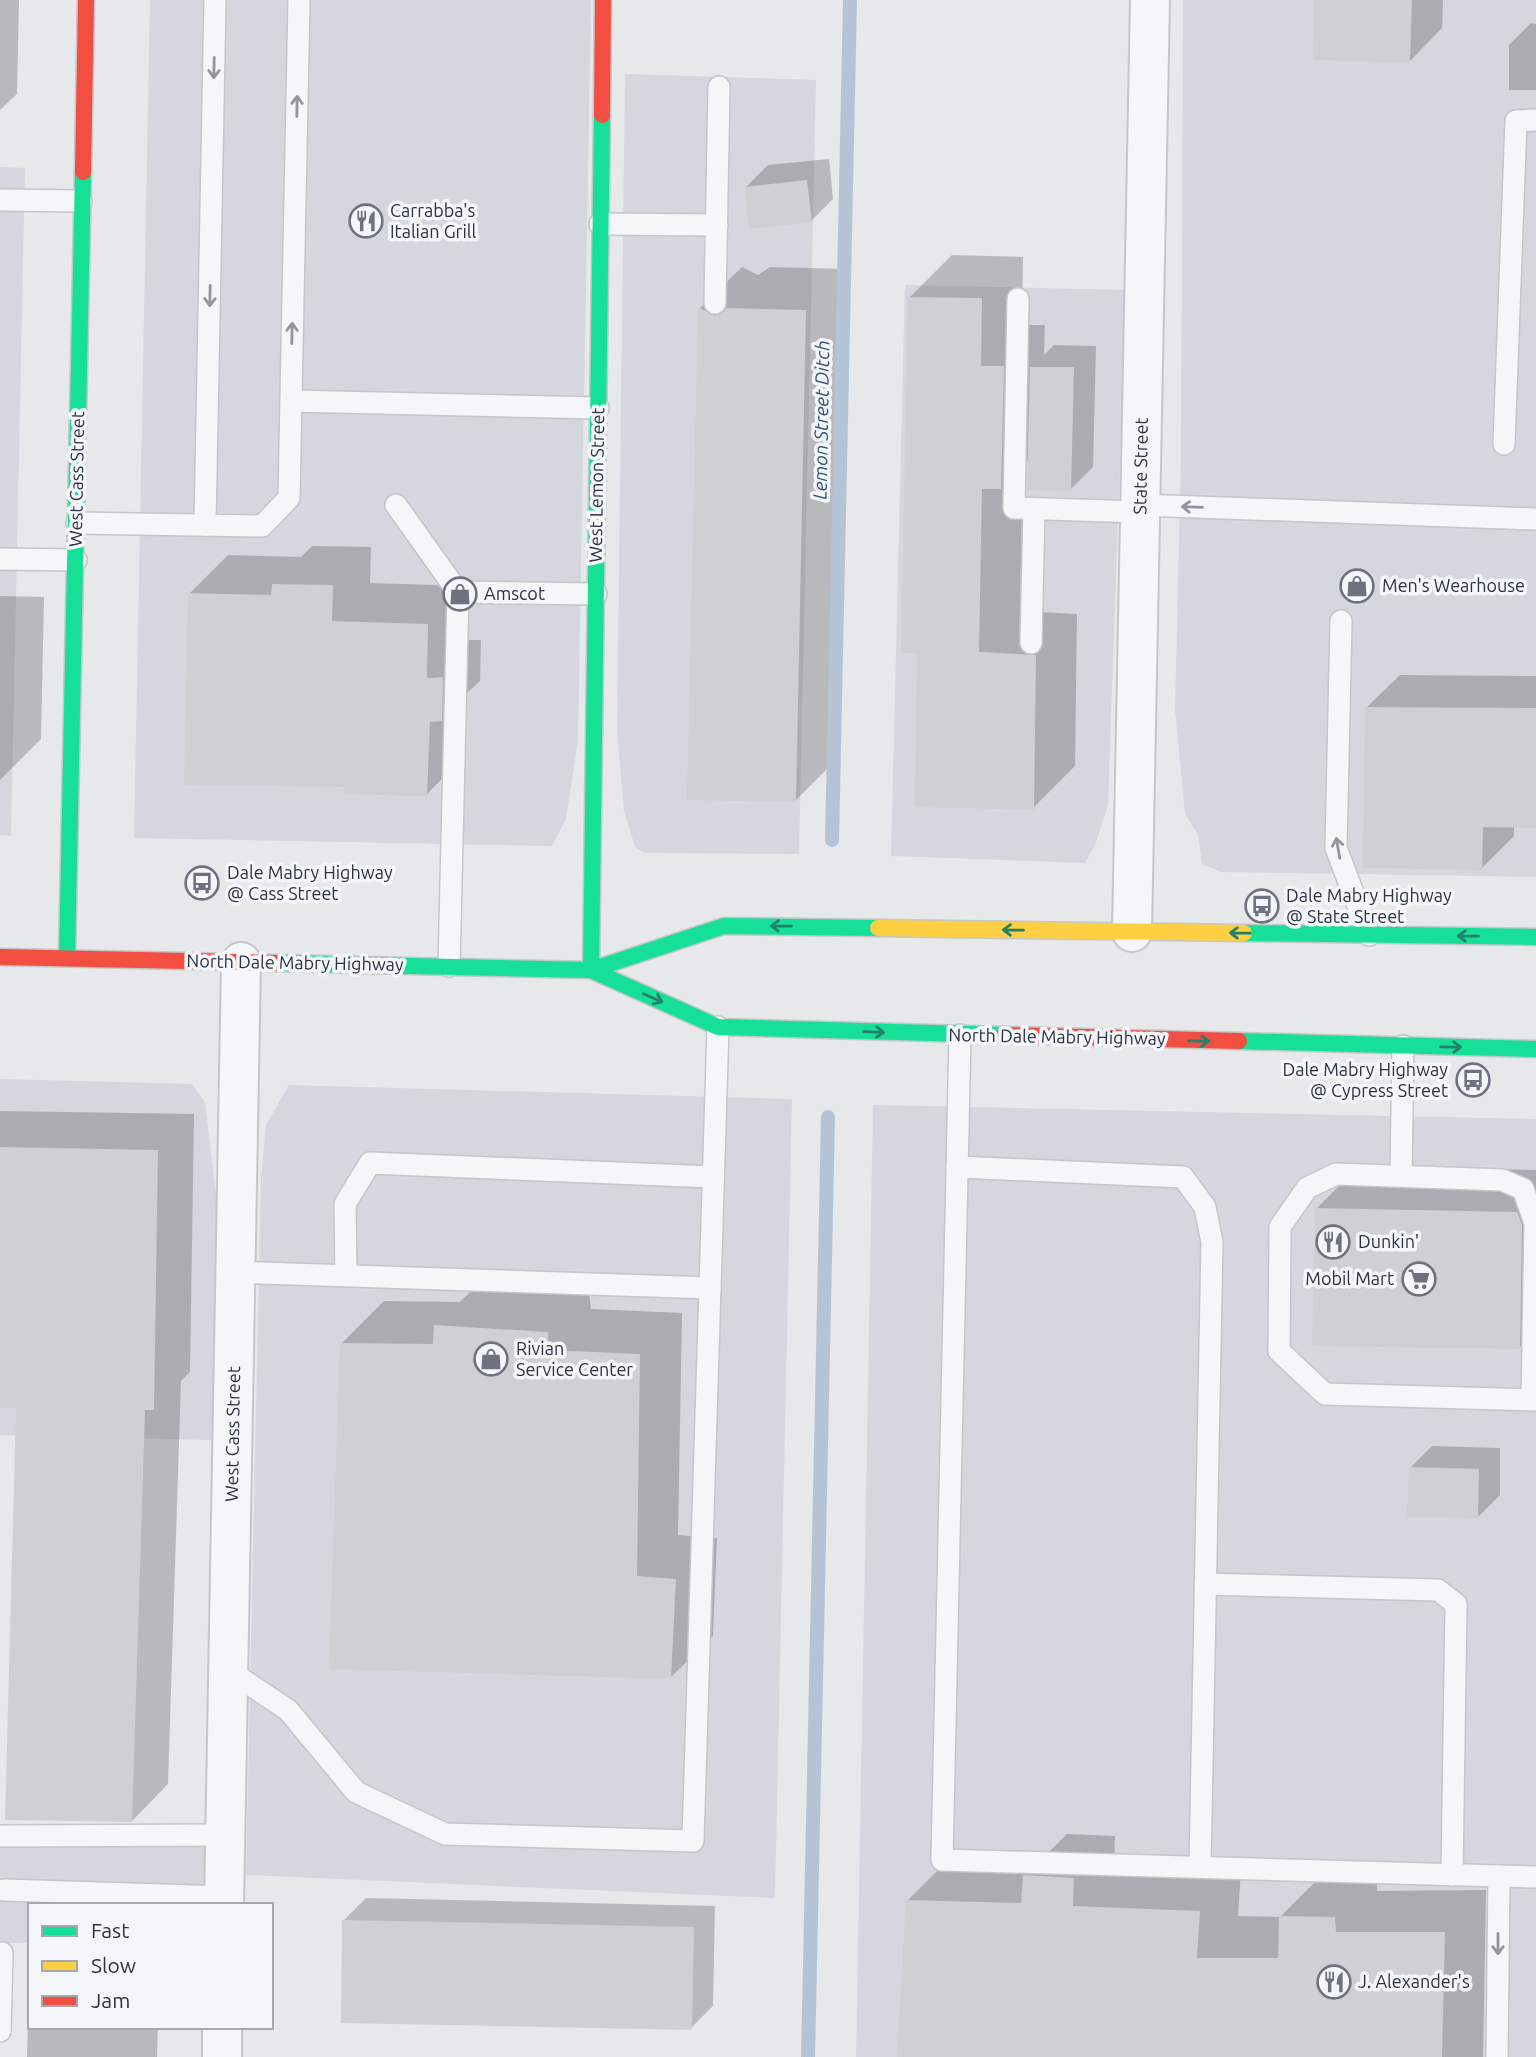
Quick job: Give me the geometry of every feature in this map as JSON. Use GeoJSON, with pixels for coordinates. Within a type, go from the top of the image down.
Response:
{"type":"FeatureCollection","features":[{"type":"Feature","properties":{"kind":"main road","name":"West Cass Street"},"geometry":{"type":"LineString","coordinates":[[67,958],[86,0]]}},
{"type":"Feature","properties":{"kind":"main road","name":"West Lemon Street"},"geometry":{"type":"LineString","coordinates":[[590,970],[603,0]]}},
{"type":"Feature","properties":{"kind":"main road","name":"North Dale Mabry Highway"},"geometry":{"type":"LineString","coordinates":[[0,957],[590,970],[724,926],[1536,937]]}},
{"type":"Feature","properties":{"kind":"main road","name":"North Dale Mabry Highway"},"geometry":{"type":"LineString","coordinates":[[590,970],[718,1027],[1536,1049]]}},
{"type":"Feature","properties":{"kind":"street","name":"State Street"},"geometry":{"type":"LineString","coordinates":[[1132,932],[1150,0]]}},
{"type":"Feature","properties":{"kind":"street","name":"West Cass Street"},"geometry":{"type":"LineString","coordinates":[[224,1901],[241,962]]}},
{"type":"Feature","properties":{"kind":"street"},"geometry":{"type":"LineString","coordinates":[[222,2029],[222,2057]]}},
{"type":"Feature","properties":{"kind":"lane"},"geometry":{"type":"LineString","coordinates":[[205,525],[215,0]]}},
{"type":"Feature","properties":{"kind":"lane"},"geometry":{"type":"LineString","coordinates":[[76,523],[262,526],[289,498],[299,0]]}},
{"type":"Feature","properties":{"kind":"lane"},"geometry":{"type":"LineString","coordinates":[[715,303],[719,87]]}},
{"type":"Feature","properties":{"kind":"lane"},"geometry":{"type":"LineString","coordinates":[[1504,444],[1516,121],[1536,120]]}},
{"type":"Feature","properties":{"kind":"lane"},"geometry":{"type":"LineString","coordinates":[[0,200],[81,201]]}},
{"type":"Feature","properties":{"kind":"lane"},"geometry":{"type":"LineString","coordinates":[[600,224],[717,225]]}},
{"type":"Feature","properties":{"kind":"lane"},"geometry":{"type":"LineString","coordinates":[[1018,299],[1014,508],[1245,509],[1536,519]]}},
{"type":"Feature","properties":{"kind":"lane"},"geometry":{"type":"LineString","coordinates":[[291,401],[598,408]]}},
{"type":"Feature","properties":{"kind":"lane"},"geometry":{"type":"LineString","coordinates":[[396,505],[458,592],[449,966]]}},
{"type":"Feature","properties":{"kind":"lane"},"geometry":{"type":"LineString","coordinates":[[1031,643],[1034,509]]}},
{"type":"Feature","properties":{"kind":"lane"},"geometry":{"type":"LineString","coordinates":[[0,559],[76,560]]}},
{"type":"Feature","properties":{"kind":"lane"},"geometry":{"type":"LineString","coordinates":[[458,592],[596,594]]}},
{"type":"Feature","properties":{"kind":"lane"},"geometry":{"type":"LineString","coordinates":[[1341,621],[1336,848],[1369,935]]}},
{"type":"Feature","properties":{"kind":"lane"},"geometry":{"type":"LineString","coordinates":[[229,1670],[288,1710],[356,1792],[445,1834],[693,1842],[718,1027]]}},
{"type":"Feature","properties":{"kind":"lane"},"geometry":{"type":"LineString","coordinates":[[960,1035],[942,1860],[1536,1877]]}},
{"type":"Feature","properties":{"kind":"lane"},"geometry":{"type":"LineString","coordinates":[[1401,1175],[1403,1046]]}},
{"type":"Feature","properties":{"kind":"lane"},"geometry":{"type":"LineString","coordinates":[[346,1275],[345,1204],[370,1163],[713,1177]]}},
{"type":"Feature","properties":{"kind":"lane"},"geometry":{"type":"LineString","coordinates":[[957,1167],[1183,1177],[1205,1207],[1212,1242],[1200,1867]]}},
{"type":"Feature","properties":{"kind":"lane"},"geometry":{"type":"LineString","coordinates":[[1336,1174],[1502,1180],[1523,1189],[1535,1223],[1534,1400],[1325,1394],[1279,1351],[1280,1227],[1307,1188],[1336,1174]]}},
{"type":"Feature","properties":{"kind":"lane"},"geometry":{"type":"LineString","coordinates":[[235,1272],[710,1288]]}},
{"type":"Feature","properties":{"kind":"lane"},"geometry":{"type":"LineString","coordinates":[[1205,1584],[1438,1590],[1456,1604],[1452,1875]]}},
{"type":"Feature","properties":{"kind":"lane"},"geometry":{"type":"LineString","coordinates":[[0,1836],[226,1835]]}},
{"type":"Feature","properties":{"kind":"lane"},"geometry":{"type":"LineString","coordinates":[[1497,2057],[1499,1876]]}},
{"type":"Feature","properties":{"kind":"lane"},"geometry":{"type":"LineString","coordinates":[[4,1890],[224,1901]]}},
{"type":"Feature","properties":{"kind":"lane"},"geometry":{"type":"LineString","coordinates":[[0,2031],[2,1953]]}},
{"type":"Feature","properties":{"kind":"shaded area","name":"Carrabba's Italian Grill"},"geometry":{"type":"Polygon","coordinates":[[[150,0],[591,0],[578,740],[566,819],[552,846],[134,838],[150,0]]]}},
{"type":"Feature","properties":{"kind":"shaded area"},"geometry":{"type":"Polygon","coordinates":[[[1183,0],[1536,0],[1536,877],[1221,872],[1202,864],[1198,835],[1185,814],[1175,710],[1181,454],[1183,0]]]}},
{"type":"Feature","properties":{"kind":"shaded area"},"geometry":{"type":"Polygon","coordinates":[[[625,74],[816,80],[799,854],[645,853],[635,847],[624,811],[617,731],[625,74]]]}},
{"type":"Feature","properties":{"kind":"shaded area"},"geometry":{"type":"Polygon","coordinates":[[[0,167],[25,168],[11,836],[0,835],[0,167]]]}},
{"type":"Feature","properties":{"kind":"shaded area"},"geometry":{"type":"Polygon","coordinates":[[[905,285],[1126,290],[1108,805],[1095,845],[1085,863],[891,856],[905,285]]]}},
{"type":"Feature","properties":{"kind":"shaded area"},"geometry":{"type":"Polygon","coordinates":[[[0,1079],[192,1084],[205,1102],[217,1203],[213,1440],[0,1435],[0,1079]]]}},
{"type":"Feature","properties":{"kind":"shaded area"},"geometry":{"type":"Polygon","coordinates":[[[289,1085],[792,1099],[775,1898],[246,1875],[261,1178],[266,1125],[289,1085]]]}},
{"type":"Feature","properties":{"kind":"shaded area"},"geometry":{"type":"Polygon","coordinates":[[[873,1105],[1536,1119],[1536,2057],[856,2057],[873,1105]]]}},
{"type":"Feature","properties":{"kind":"shaded area"},"geometry":{"type":"Polygon","coordinates":[[[0,1843],[204,1847],[204,1903],[28,1903],[28,1943],[0,1943],[0,1843]]]}},
{"type":"Feature","properties":{"kind":"building"},"geometry":{"type":"Polygon","coordinates":[[[1314,0],[1412,0],[1410,63],[1313,60],[1314,0]]]}},
{"type":"Feature","properties":{"kind":"building"},"geometry":{"type":"Polygon","coordinates":[[[807,180],[812,222],[749,229],[745,187],[807,180]]]}},
{"type":"Feature","properties":{"kind":"building"},"geometry":{"type":"Polygon","coordinates":[[[908,297],[982,298],[981,366],[1004,366],[1001,489],[982,489],[979,652],[1036,655],[1034,810],[915,807],[917,653],[901,653],[908,297]]]}},
{"type":"Feature","properties":{"kind":"building"},"geometry":{"type":"Polygon","coordinates":[[[698,307],[715,316],[727,308],[806,310],[796,802],[687,800],[698,307]]]}},
{"type":"Feature","properties":{"kind":"building"},"geometry":{"type":"Polygon","coordinates":[[[1030,367],[1074,367],[1071,491],[1027,490],[1030,367]]]}},
{"type":"Feature","properties":{"kind":"building"},"geometry":{"type":"Polygon","coordinates":[[[272,584],[333,585],[332,621],[428,624],[427,678],[443,677],[442,721],[430,722],[427,796],[344,794],[345,787],[184,785],[188,593],[271,595],[272,584]]]}},
{"type":"Feature","properties":{"kind":"building"},"geometry":{"type":"Polygon","coordinates":[[[1365,707],[1536,708],[1536,828],[1483,827],[1482,870],[1363,868],[1365,707]]]}},
{"type":"Feature","properties":{"kind":"building"},"geometry":{"type":"Polygon","coordinates":[[[0,1147],[158,1150],[154,1410],[145,1410],[132,1822],[5,1820],[16,1408],[0,1408],[0,1147]]]}},
{"type":"Feature","properties":{"kind":"building","name":"Mobil Mart"},"geometry":{"type":"Polygon","coordinates":[[[1315,1208],[1517,1212],[1522,1225],[1520,1349],[1312,1346],[1315,1208]]]}},
{"type":"Feature","properties":{"kind":"building"},"geometry":{"type":"Polygon","coordinates":[[[434,1325],[548,1332],[549,1350],[640,1354],[637,1576],[676,1579],[671,1679],[329,1669],[340,1343],[433,1344],[434,1325]]]}},
{"type":"Feature","properties":{"kind":"building"},"geometry":{"type":"Polygon","coordinates":[[[1409,1467],[1479,1469],[1478,1518],[1407,1517],[1409,1467]]]}},
{"type":"Feature","properties":{"kind":"building"},"geometry":{"type":"Polygon","coordinates":[[[1023,1875],[1074,1878],[1073,1906],[1200,1911],[1197,1958],[1278,1958],[1279,1916],[1335,1917],[1336,1932],[1445,1932],[1442,2057],[897,2057],[906,1900],[1021,1903],[1023,1875]]]}},
{"type":"Feature","properties":{"kind":"building"},"geometry":{"type":"Polygon","coordinates":[[[342,1920],[694,1927],[692,2030],[341,2023],[342,1920]]]}},
{"type":"Feature","properties":{"kind":"waterway","name":"Lemon Street Ditch"},"geometry":{"type":"LineString","coordinates":[[832,840],[850,0]]}},
{"type":"Feature","properties":{"kind":"waterway"},"geometry":{"type":"LineString","coordinates":[[808,2057],[828,1117]]}},
{"type":"Feature","properties":{"kind":"traffic: fast"},"geometry":{"type":"LineString","coordinates":[[591,970],[602,115]]}},
{"type":"Feature","properties":{"kind":"traffic: fast"},"geometry":{"type":"LineString","coordinates":[[67,958],[83,172]]}},
{"type":"Feature","properties":{"kind":"traffic: fast"},"geometry":{"type":"LineString","coordinates":[[276,963],[591,970],[724,926],[878,928]]}},
{"type":"Feature","properties":{"kind":"traffic: fast"},"geometry":{"type":"LineString","coordinates":[[1244,933],[1536,937]]}},
{"type":"Feature","properties":{"kind":"traffic: fast"},"geometry":{"type":"LineString","coordinates":[[591,970],[718,1027],[1004,1035]]}},
{"type":"Feature","properties":{"kind":"traffic: fast"},"geometry":{"type":"LineString","coordinates":[[1239,1041],[1536,1049]]}},
{"type":"Feature","properties":{"kind":"traffic: slow"},"geometry":{"type":"LineString","coordinates":[[878,928],[1244,933]]}},
{"type":"Feature","properties":{"kind":"traffic: jam"},"geometry":{"type":"LineString","coordinates":[[83,172],[86,0]]}},
{"type":"Feature","properties":{"kind":"traffic: jam"},"geometry":{"type":"LineString","coordinates":[[602,115],[603,0]]}},
{"type":"Feature","properties":{"kind":"traffic: jam"},"geometry":{"type":"LineString","coordinates":[[0,957],[276,963]]}},
{"type":"Feature","properties":{"kind":"traffic: jam"},"geometry":{"type":"LineString","coordinates":[[1004,1035],[1239,1041]]}},
{"type":"Feature","properties":{"kind":"place","name":"Carrabba's Italian Grill"},"geometry":{"type":"Point","coordinates":[366,221]}},
{"type":"Feature","properties":{"kind":"place","name":"Men's Wearhouse"},"geometry":{"type":"Point","coordinates":[1357,586]}},
{"type":"Feature","properties":{"kind":"place","name":"Amscot"},"geometry":{"type":"Point","coordinates":[460,594]}},
{"type":"Feature","properties":{"kind":"place","name":"Dale Mabry Highway @ Cass Street"},"geometry":{"type":"Point","coordinates":[202,883]}},
{"type":"Feature","properties":{"kind":"place","name":"Dale Mabry Highway @ State Street"},"geometry":{"type":"Point","coordinates":[1262,906]}},
{"type":"Feature","properties":{"kind":"place","name":"Dale Mabry Highway @ Cypress Street"},"geometry":{"type":"Point","coordinates":[1473,1080]}},
{"type":"Feature","properties":{"kind":"place","name":"Dunkin'"},"geometry":{"type":"Point","coordinates":[1333,1242]}},
{"type":"Feature","properties":{"kind":"place","name":"Mobil Mart"},"geometry":{"type":"Point","coordinates":[1419,1279]}},
{"type":"Feature","properties":{"kind":"place","name":"Rivian Service Center"},"geometry":{"type":"Point","coordinates":[491,1359]}},
{"type":"Feature","properties":{"kind":"place","name":"J. Alexander's"},"geometry":{"type":"Point","coordinates":[1334,1982]}}]}
